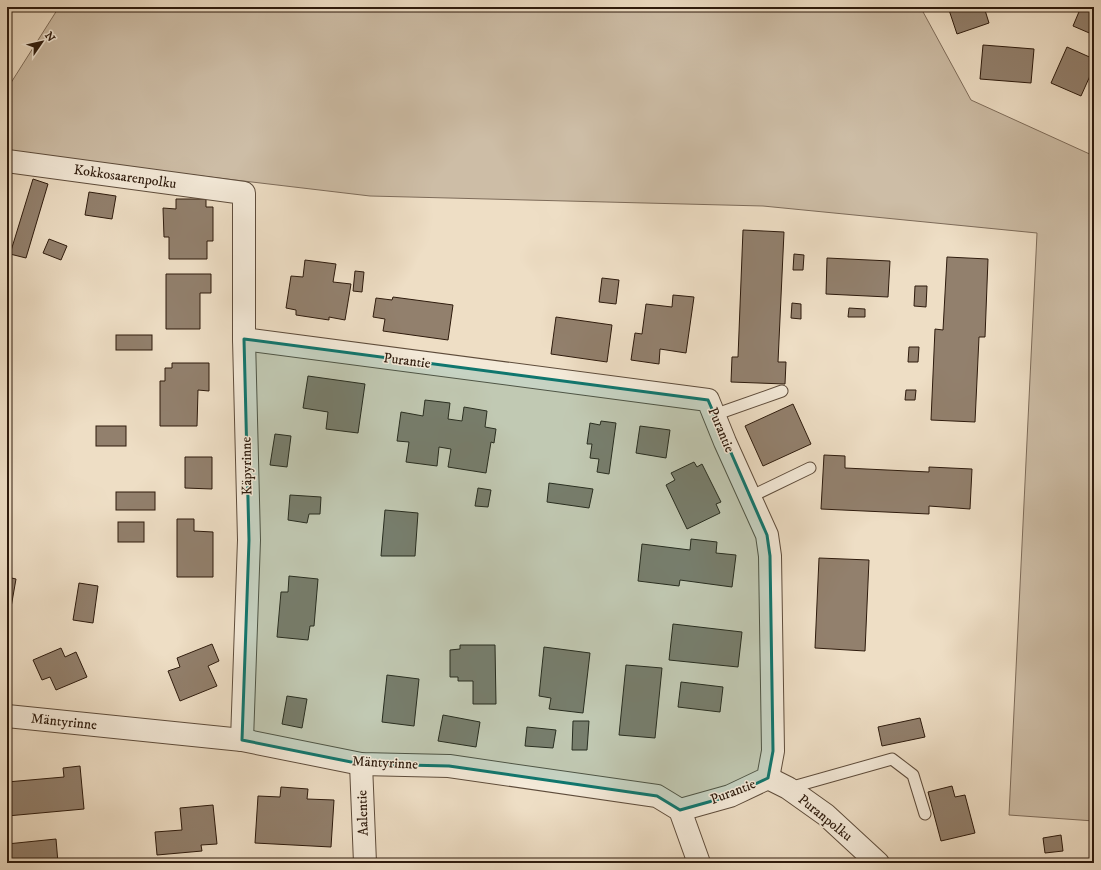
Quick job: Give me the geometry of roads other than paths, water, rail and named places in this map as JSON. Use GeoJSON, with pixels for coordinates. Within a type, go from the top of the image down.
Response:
{"type":"FeatureCollection","features":[{"type":"Feature","properties":{"kind":"street","name":"Kokkosaarenpolku"},"geometry":{"type":"LineString","coordinates":[[7,161],[244,193]]}},
{"type":"Feature","properties":{"kind":"street","name":"Käpyrinne"},"geometry":{"type":"LineString","coordinates":[[242,740],[249,540],[244,339],[244,193]]}},
{"type":"Feature","properties":{"kind":"street","name":"Purantie"},"geometry":{"type":"LineString","coordinates":[[244,339],[708,400],[767,535],[770,556],[773,751],[768,778],[730,796],[680,810]]}},
{"type":"Feature","properties":{"kind":"street","name":"Mäntyrinne"},"geometry":{"type":"LineString","coordinates":[[7,716],[242,740],[361,764],[449,766],[657,796],[680,810]]}},
{"type":"Feature","properties":{"kind":"street","name":"Aalentie"},"geometry":{"type":"LineString","coordinates":[[361,764],[365,863]]}},
{"type":"Feature","properties":{"kind":"street","name":"Puranpolku"},"geometry":{"type":"LineString","coordinates":[[768,778],[788,788],[826,815],[878,863]]}},
{"type":"Feature","properties":{"kind":"street"},"geometry":{"type":"LineString","coordinates":[[680,810],[699,863]]}},
{"type":"Feature","properties":{"kind":"lane"},"geometry":{"type":"LineString","coordinates":[[714,415],[782,391]]}},
{"type":"Feature","properties":{"kind":"lane"},"geometry":{"type":"LineString","coordinates":[[750,497],[810,468]]}},
{"type":"Feature","properties":{"kind":"lane"},"geometry":{"type":"LineString","coordinates":[[788,788],[892,759],[913,775],[925,814]]}}]}
